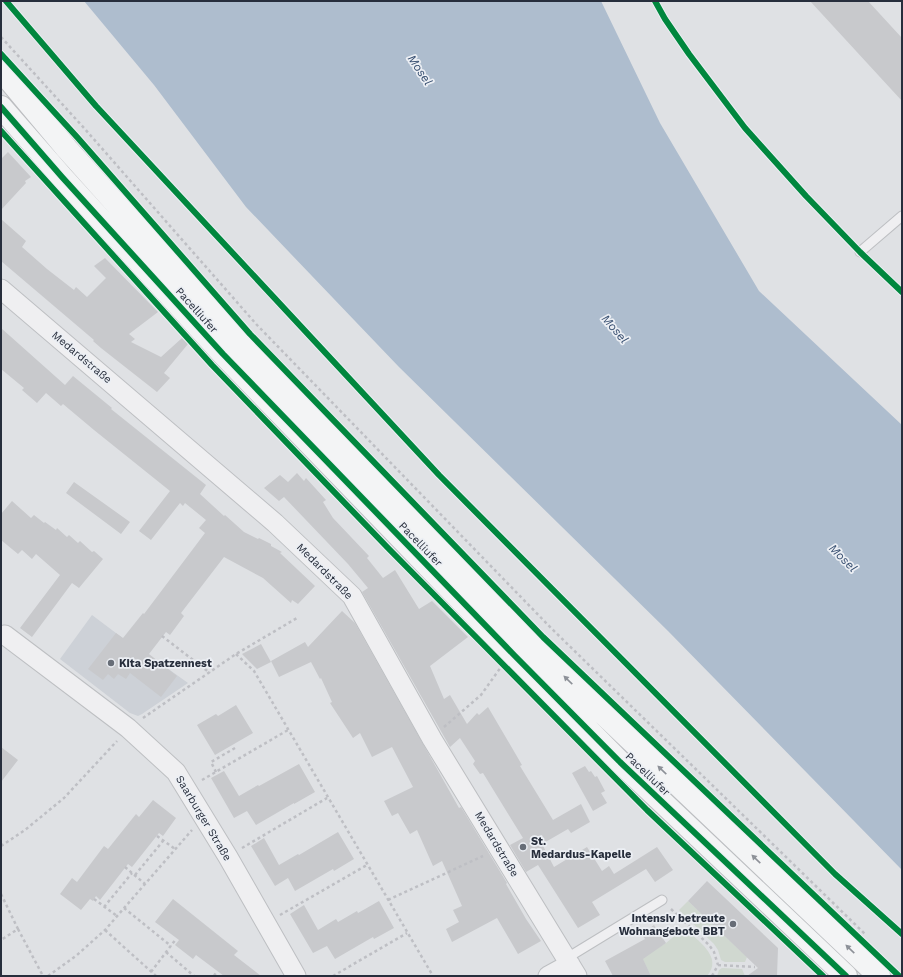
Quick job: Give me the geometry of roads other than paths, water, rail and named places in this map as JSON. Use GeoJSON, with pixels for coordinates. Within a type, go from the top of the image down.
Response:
{"type":"FeatureCollection","features":[{"type":"Feature","properties":{"kind":"main road","name":"Pacelliufer"},"geometry":{"type":"LineString","coordinates":[[1,70],[67,149],[241,343],[532,646],[879,976]]}},
{"type":"Feature","properties":{"kind":"main road","name":"Pacelliufer"},"geometry":{"type":"LineString","coordinates":[[1,107],[67,183],[223,354],[514,655],[620,762],[846,976]]}},
{"type":"Feature","properties":{"kind":"street","name":"Medardstraße"},"geometry":{"type":"LineString","coordinates":[[1,288],[275,523],[352,596],[432,739],[571,966]]}},
{"type":"Feature","properties":{"kind":"street","name":"Saarburger Straße"},"geometry":{"type":"LineString","coordinates":[[3,633],[128,728],[176,772],[228,857],[296,976]]}},
{"type":"Feature","properties":{"kind":"street"},"geometry":{"type":"LineString","coordinates":[[548,976],[571,966]]}},
{"type":"Feature","properties":{"kind":"lane"},"geometry":{"type":"LineString","coordinates":[[860,252],[902,216]]}},
{"type":"Feature","properties":{"kind":"lane"},"geometry":{"type":"LineString","coordinates":[[571,966],[662,900]]}},
{"type":"Feature","properties":{"kind":"water","name":"Mosel"},"geometry":{"type":"Polygon","coordinates":[[[84,1],[601,1],[660,123],[759,291],[902,425],[902,870],[668,631],[399,367],[246,207],[154,85],[84,1]]]}},
{"type":"Feature","properties":{"kind":"place","name":"Kita Spatzennest"},"geometry":{"type":"Point","coordinates":[111,663]}},
{"type":"Feature","properties":{"kind":"place","name":"St. Medardus-Kapelle"},"geometry":{"type":"Point","coordinates":[523,847]}},
{"type":"Feature","properties":{"kind":"place","name":"Intensiv betreute Wohnangebote BBT"},"geometry":{"type":"Point","coordinates":[733,924]}}]}
